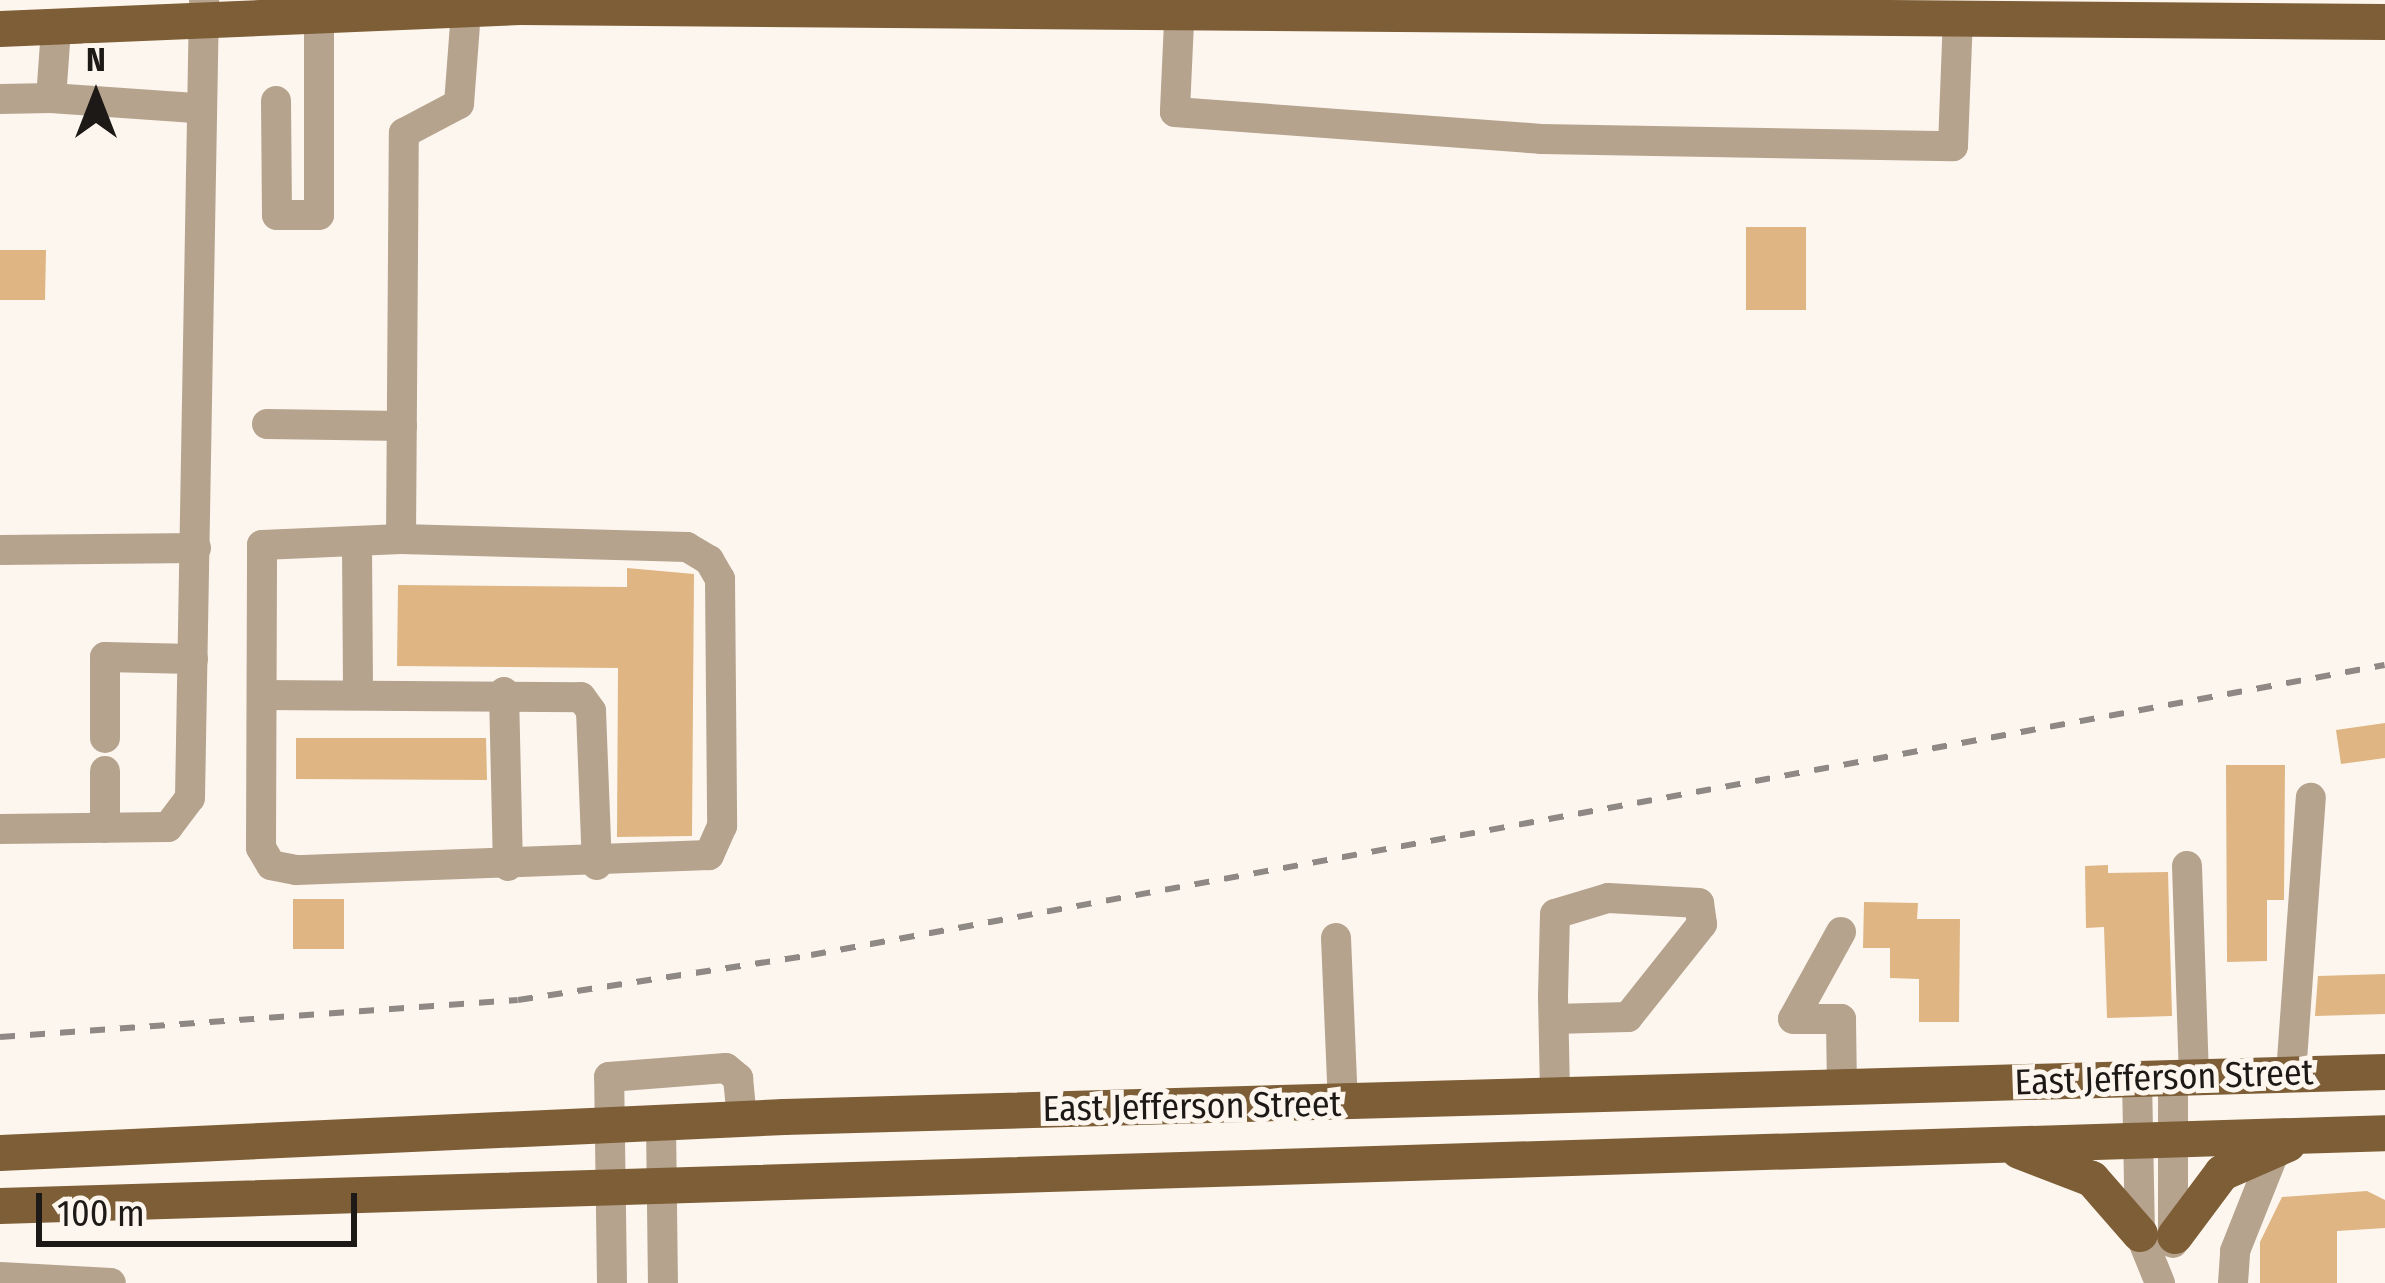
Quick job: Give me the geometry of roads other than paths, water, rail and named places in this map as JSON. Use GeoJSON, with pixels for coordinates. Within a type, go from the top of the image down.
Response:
{"type":"FeatureCollection","features":[{"type":"Feature","properties":{"kind":"main road"},"geometry":{"type":"LineString","coordinates":[[0,29],[56,29],[200,13],[407,7],[466,10],[520,3],[1874,9],[1958,18],[2320,10],[2385,22]]}},
{"type":"Feature","properties":{"kind":"main road","name":"East Jefferson Street"},"geometry":{"type":"LineString","coordinates":[[0,1153],[742,1119],[2385,1072]]}},
{"type":"Feature","properties":{"kind":"main road","name":"East Jefferson Street"},"geometry":{"type":"LineString","coordinates":[[0,1206],[663,1178],[2385,1132]]}},
{"type":"Feature","properties":{"kind":"main road"},"geometry":{"type":"LineString","coordinates":[[1993,1142],[2092,1179],[2157,1235],[2222,1173],[2313,1136]]}},
{"type":"Feature","properties":{"kind":"street"},"geometry":{"type":"LineString","coordinates":[[1180,6],[1175,112],[1541,139],[1953,146],[1958,18]]}},
{"type":"Feature","properties":{"kind":"street"},"geometry":{"type":"LineString","coordinates":[[401,538],[404,133],[459,104],[466,10]]}},
{"type":"Feature","properties":{"kind":"street"},"geometry":{"type":"LineString","coordinates":[[0,829],[168,827],[190,798],[196,548],[195,108],[200,13]]}},
{"type":"Feature","properties":{"kind":"street"},"geometry":{"type":"LineString","coordinates":[[276,100],[277,215],[319,215],[324,13]]}},
{"type":"Feature","properties":{"kind":"street"},"geometry":{"type":"LineString","coordinates":[[51,98],[56,29]]}},
{"type":"Feature","properties":{"kind":"street"},"geometry":{"type":"LineString","coordinates":[[0,99],[195,108]]}},
{"type":"Feature","properties":{"kind":"street"},"geometry":{"type":"LineString","coordinates":[[267,424],[402,426]]}},
{"type":"Feature","properties":{"kind":"street"},"geometry":{"type":"LineString","coordinates":[[401,538],[687,548],[709,560],[720,579],[722,826],[709,855],[598,865],[271,865],[261,848],[262,545],[358,546],[401,538]]}},
{"type":"Feature","properties":{"kind":"street"},"geometry":{"type":"LineString","coordinates":[[358,546],[358,694]]}},
{"type":"Feature","properties":{"kind":"street"},"geometry":{"type":"LineString","coordinates":[[0,550],[196,548]]}},
{"type":"Feature","properties":{"kind":"street"},"geometry":{"type":"LineString","coordinates":[[105,738],[105,656],[194,659]]}},
{"type":"Feature","properties":{"kind":"street"},"geometry":{"type":"LineString","coordinates":[[504,692],[508,866]]}},
{"type":"Feature","properties":{"kind":"street"},"geometry":{"type":"LineString","coordinates":[[262,694],[563,692],[591,711],[598,865]]}},
{"type":"Feature","properties":{"kind":"street"},"geometry":{"type":"LineString","coordinates":[[105,771],[105,827]]}},
{"type":"Feature","properties":{"kind":"street"},"geometry":{"type":"LineString","coordinates":[[2291,1074],[2311,798]]}},
{"type":"Feature","properties":{"kind":"street"},"geometry":{"type":"LineString","coordinates":[[2157,1235],[2175,1138],[2168,1078],[2187,866]]}},
{"type":"Feature","properties":{"kind":"street"},"geometry":{"type":"LineString","coordinates":[[1561,1019],[1628,1017],[1702,924],[1699,902],[1567,902],[1555,914],[1563,1094]]}},
{"type":"Feature","properties":{"kind":"street"},"geometry":{"type":"LineString","coordinates":[[1841,932],[1793,1019],[1841,1019],[1842,1087]]}},
{"type":"Feature","properties":{"kind":"street"},"geometry":{"type":"LineString","coordinates":[[1336,938],[1343,1104]]}},
{"type":"Feature","properties":{"kind":"street"},"geometry":{"type":"LineString","coordinates":[[612,1283],[605,1084],[621,1072],[726,1068],[738,1078],[742,1119]]}},
{"type":"Feature","properties":{"kind":"street"},"geometry":{"type":"LineString","coordinates":[[2160,1283],[2157,1235],[2138,1139],[2168,1078]]}},
{"type":"Feature","properties":{"kind":"street"},"geometry":{"type":"LineString","coordinates":[[661,1123],[663,1283]]}},
{"type":"Feature","properties":{"kind":"street"},"geometry":{"type":"LineString","coordinates":[[2234,1283],[2234,1250],[2276,1148]]}},
{"type":"Feature","properties":{"kind":"street"},"geometry":{"type":"LineString","coordinates":[[0,1277],[111,1283]]}},
{"type":"Feature","properties":{"kind":"railway"},"geometry":{"type":"LineString","coordinates":[[0,1037],[518,1000],[811,955],[2385,665]]}}]}
